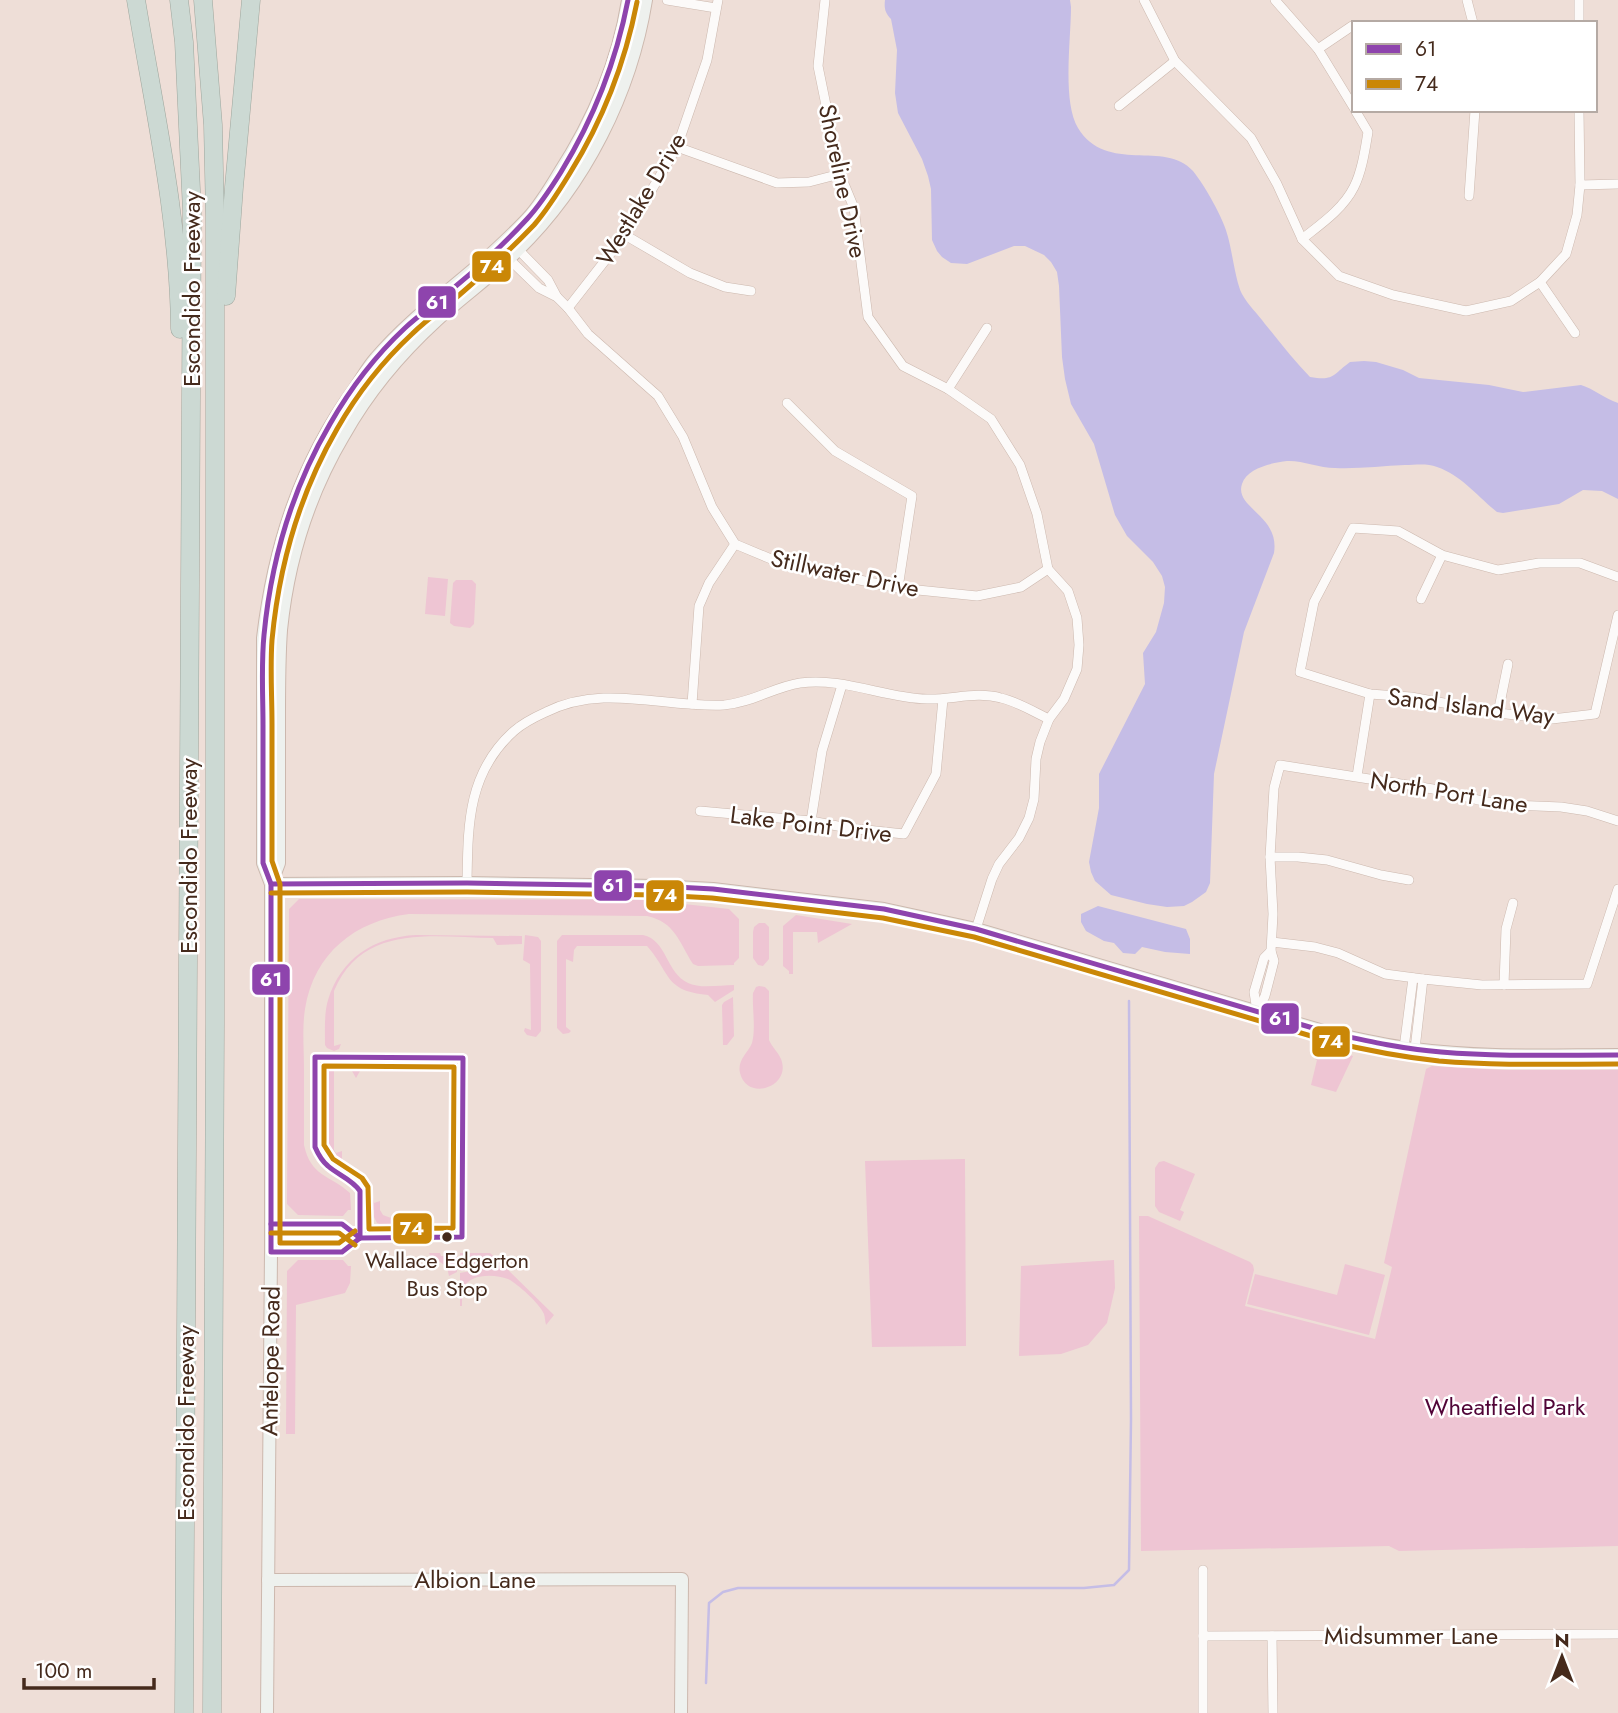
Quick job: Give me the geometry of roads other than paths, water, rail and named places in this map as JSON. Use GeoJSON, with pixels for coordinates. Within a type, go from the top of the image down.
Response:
{"type":"FeatureCollection","features":[{"type":"Feature","properties":{"kind":"highway"},"geometry":{"type":"LineString","coordinates":[[136,0],[171,211],[180,321],[182,434],[191,467]]}},
{"type":"Feature","properties":{"kind":"highway","name":"Escondido Freeway"},"geometry":{"type":"LineString","coordinates":[[179,0],[184,42],[192,211],[184,1713]]}},
{"type":"Feature","properties":{"kind":"highway","name":"Escondido Freeway"},"geometry":{"type":"LineString","coordinates":[[203,0],[214,169],[215,1050],[212,1713]]}},
{"type":"Feature","properties":{"kind":"highway"},"geometry":{"type":"LineString","coordinates":[[214,483],[223,459],[225,308],[251,0]]}},
{"type":"Feature","properties":{"kind":"main road","name":"Antelope Road"},"geometry":{"type":"LineString","coordinates":[[271,884],[263,863],[263,638],[267,604],[287,518],[324,434],[376,359],[406,327],[508,239],[530,216],[554,182],[592,118],[607,82],[618,48],[628,0]]}},
{"type":"Feature","properties":{"kind":"main road"},"geometry":{"type":"LineString","coordinates":[[625,81],[623,67],[636,0]]}},
{"type":"Feature","properties":{"kind":"main road","name":"Antelope Road"},"geometry":{"type":"LineString","coordinates":[[267,1713],[271,884],[279,863],[279,672],[281,631],[288,583],[305,518],[318,485],[343,435],[380,382],[438,319],[514,254],[561,200],[583,167],[625,81],[636,47],[646,0]]}},
{"type":"Feature","properties":{"kind":"main road"},"geometry":{"type":"LineString","coordinates":[[271,884],[643,886],[713,889],[884,909],[976,929],[1330,1033],[1409,1049],[1479,1054],[1618,1055]]}},
{"type":"Feature","properties":{"kind":"main road","name":"Albion Lane"},"geometry":{"type":"LineString","coordinates":[[268,1580],[682,1579],[681,1713]]}},
{"type":"Feature","properties":{"kind":"street"},"geometry":{"type":"LineString","coordinates":[[667,0],[717,4]]}},
{"type":"Feature","properties":{"kind":"street","name":"Shoreline Drive"},"geometry":{"type":"LineString","coordinates":[[825,0],[818,66],[840,174],[854,208],[868,317],[903,366],[948,389],[991,419],[1020,465],[1037,514],[1048,569],[1068,590],[1077,618],[1077,669],[1064,698],[1049,719],[1038,750],[1034,799],[1028,818],[1019,838],[999,864],[976,929]]}},
{"type":"Feature","properties":{"kind":"street"},"geometry":{"type":"LineString","coordinates":[[1144,0],[1175,61],[1251,138],[1277,184],[1302,239],[1339,275],[1393,295],[1466,311],[1511,301],[1540,282],[1566,254],[1577,215],[1580,185],[1578,112]]}},
{"type":"Feature","properties":{"kind":"street"},"geometry":{"type":"LineString","coordinates":[[1275,0],[1318,49],[1352,106]]}},
{"type":"Feature","properties":{"kind":"street"},"geometry":{"type":"LineString","coordinates":[[1467,0],[1472,21]]}},
{"type":"Feature","properties":{"kind":"street"},"geometry":{"type":"LineString","coordinates":[[1579,0],[1579,21]]}},
{"type":"Feature","properties":{"kind":"street","name":"Westlake Drive"},"geometry":{"type":"LineString","coordinates":[[568,308],[625,235],[677,147],[707,60],[717,4]]}},
{"type":"Feature","properties":{"kind":"street"},"geometry":{"type":"LineString","coordinates":[[1318,49],[1352,26]]}},
{"type":"Feature","properties":{"kind":"street"},"geometry":{"type":"LineString","coordinates":[[1119,106],[1175,61]]}},
{"type":"Feature","properties":{"kind":"street"},"geometry":{"type":"LineString","coordinates":[[1302,239],[1335,214],[1354,187],[1368,132],[1356,112]]}},
{"type":"Feature","properties":{"kind":"street"},"geometry":{"type":"LineString","coordinates":[[1469,196],[1475,112]]}},
{"type":"Feature","properties":{"kind":"street"},"geometry":{"type":"LineString","coordinates":[[677,147],[777,183],[810,181],[840,174]]}},
{"type":"Feature","properties":{"kind":"street"},"geometry":{"type":"LineString","coordinates":[[1580,185],[1618,184]]}},
{"type":"Feature","properties":{"kind":"street"},"geometry":{"type":"LineString","coordinates":[[625,235],[690,273],[725,287],[751,291]]}},
{"type":"Feature","properties":{"kind":"street"},"geometry":{"type":"LineString","coordinates":[[508,239],[514,254],[548,279],[557,297],[588,334],[658,396],[683,437],[712,507],[736,544],[709,583],[699,606],[692,704]]}},
{"type":"Feature","properties":{"kind":"street"},"geometry":{"type":"LineString","coordinates":[[1540,282],[1575,333]]}},
{"type":"Feature","properties":{"kind":"street"},"geometry":{"type":"LineString","coordinates":[[948,389],[987,328]]}},
{"type":"Feature","properties":{"kind":"street"},"geometry":{"type":"LineString","coordinates":[[787,403],[835,451],[912,496],[898,588]]}},
{"type":"Feature","properties":{"kind":"street","name":"Sand Island Way"},"geometry":{"type":"LineString","coordinates":[[1442,555],[1398,531],[1353,528],[1314,602],[1300,672],[1370,694],[1411,697],[1498,713],[1552,719],[1595,714],[1618,614]]}},
{"type":"Feature","properties":{"kind":"street","name":"Stillwater Drive"},"geometry":{"type":"LineString","coordinates":[[736,544],[771,559],[821,572],[898,588],[976,596],[1021,587],[1048,569]]}},
{"type":"Feature","properties":{"kind":"street"},"geometry":{"type":"LineString","coordinates":[[1421,599],[1442,555],[1498,570],[1539,563],[1580,563],[1618,577]]}},
{"type":"Feature","properties":{"kind":"street"},"geometry":{"type":"LineString","coordinates":[[1498,713],[1508,664]]}},
{"type":"Feature","properties":{"kind":"street"},"geometry":{"type":"LineString","coordinates":[[467,883],[468,827],[472,802],[480,779],[495,753],[514,731],[559,705],[586,698],[613,697],[725,705],[750,700],[778,689],[818,682],[925,699],[964,695],[999,697],[1049,719]]}},
{"type":"Feature","properties":{"kind":"street"},"geometry":{"type":"LineString","coordinates":[[811,821],[822,751],[842,685]]}},
{"type":"Feature","properties":{"kind":"street"},"geometry":{"type":"LineString","coordinates":[[1357,776],[1370,694]]}},
{"type":"Feature","properties":{"kind":"street","name":"Lake Point Drive"},"geometry":{"type":"LineString","coordinates":[[700,811],[811,821],[904,835],[936,774],[943,698]]}},
{"type":"Feature","properties":{"kind":"street","name":"North Port Lane"},"geometry":{"type":"LineString","coordinates":[[1270,857],[1274,788],[1280,765],[1433,789],[1488,802],[1587,811],[1618,821]]}},
{"type":"Feature","properties":{"kind":"street"},"geometry":{"type":"LineString","coordinates":[[1257,1012],[1265,996],[1274,961],[1270,857],[1327,860],[1409,880]]}},
{"type":"Feature","properties":{"kind":"street"},"geometry":{"type":"LineString","coordinates":[[1272,946],[1315,947],[1338,953],[1385,974],[1418,979],[1482,985],[1587,984],[1618,889]]}},
{"type":"Feature","properties":{"kind":"street"},"geometry":{"type":"LineString","coordinates":[[1504,985],[1506,929],[1513,903]]}},
{"type":"Feature","properties":{"kind":"street"},"geometry":{"type":"LineString","coordinates":[[1409,1049],[1418,979]]}},
{"type":"Feature","properties":{"kind":"street"},"geometry":{"type":"LineString","coordinates":[[1203,1570],[1203,1713]]}},
{"type":"Feature","properties":{"kind":"street","name":"Midsummer Lane"},"geometry":{"type":"LineString","coordinates":[[1203,1636],[1618,1633]]}},
{"type":"Feature","properties":{"kind":"street"},"geometry":{"type":"LineString","coordinates":[[1272,1636],[1273,1713]]}},
{"type":"Feature","properties":{"kind":"waterway"},"geometry":{"type":"LineString","coordinates":[[706,1683],[709,1603],[723,1592],[738,1588],[1084,1588],[1114,1585],[1129,1570],[1129,1001]]}},
{"type":"Feature","properties":{"kind":"place","name":"Wallace Edgerton Bus Stop"},"geometry":{"type":"Point","coordinates":[447,1237]}},
{"type":"Feature","properties":{"kind":"park label","name":"Wheatfield Park"},"geometry":{"type":"Point","coordinates":[1505,1406]}}]}
